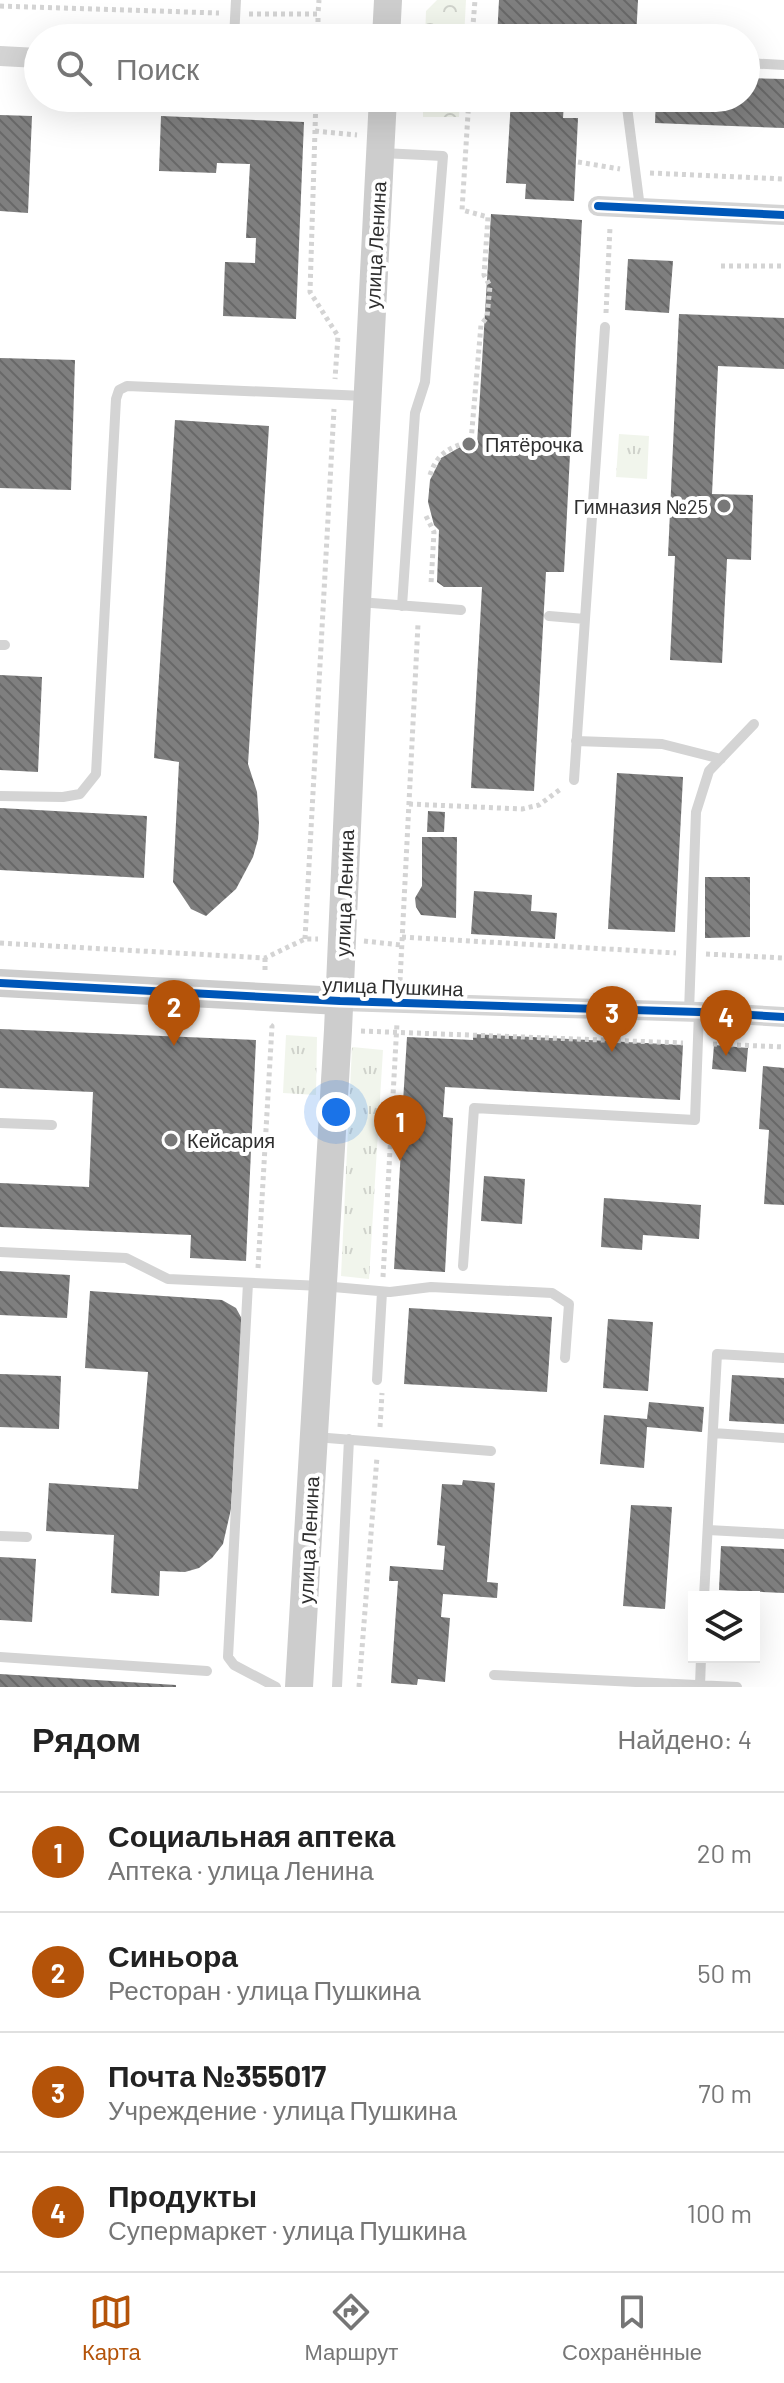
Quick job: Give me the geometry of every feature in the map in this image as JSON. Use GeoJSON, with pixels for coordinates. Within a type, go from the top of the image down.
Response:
{"type":"FeatureCollection","features":[{"type":"Feature","properties":{"kind":"main road"},"geometry":{"type":"LineString","coordinates":[[388,24],[390,2]]}},
{"type":"Feature","properties":{"kind":"main road","name":"улица Ленина"},"geometry":{"type":"LineString","coordinates":[[299,1687],[340,1001],[382,112]]}},
{"type":"Feature","properties":{"kind":"main road","name":"улица Пушкина"},"geometry":{"type":"LineString","coordinates":[[0,983],[340,1001]]}},
{"type":"Feature","properties":{"kind":"street"},"geometry":{"type":"LineString","coordinates":[[0,56],[24,57]]}},
{"type":"Feature","properties":{"kind":"street"},"geometry":{"type":"LineString","coordinates":[[604,206],[784,215]]}},
{"type":"Feature","properties":{"kind":"street","name":"улица Пушкина"},"geometry":{"type":"LineString","coordinates":[[340,1001],[784,1017]]}},
{"type":"Feature","properties":{"kind":"lane"},"geometry":{"type":"LineString","coordinates":[[235,24],[236,0]]}},
{"type":"Feature","properties":{"kind":"lane"},"geometry":{"type":"LineString","coordinates":[[760,64],[784,65]]}},
{"type":"Feature","properties":{"kind":"lane"},"geometry":{"type":"LineString","coordinates":[[628,112],[640,208]]}},
{"type":"Feature","properties":{"kind":"lane"},"geometry":{"type":"LineString","coordinates":[[380,153],[443,156],[425,382],[415,413],[402,606]]}},
{"type":"Feature","properties":{"kind":"lane"},"geometry":{"type":"LineString","coordinates":[[574,780],[605,327]]}},
{"type":"Feature","properties":{"kind":"lane"},"geometry":{"type":"LineString","coordinates":[[0,796],[63,797],[80,794],[96,774],[116,399],[119,390],[127,386],[367,396]]}},
{"type":"Feature","properties":{"kind":"lane"},"geometry":{"type":"LineString","coordinates":[[357,602],[461,610]]}},
{"type":"Feature","properties":{"kind":"lane"},"geometry":{"type":"LineString","coordinates":[[549,616],[585,619]]}},
{"type":"Feature","properties":{"kind":"lane"},"geometry":{"type":"LineString","coordinates":[[463,1266],[474,1108],[695,1120],[691,954],[696,812],[709,771],[754,724]]}},
{"type":"Feature","properties":{"kind":"lane"},"geometry":{"type":"LineString","coordinates":[[576,741],[662,744],[721,759]]}},
{"type":"Feature","properties":{"kind":"lane"},"geometry":{"type":"LineString","coordinates":[[0,1123],[52,1125]]}},
{"type":"Feature","properties":{"kind":"lane"},"geometry":{"type":"LineString","coordinates":[[0,1252],[126,1258],[168,1279],[382,1292],[431,1287],[552,1293],[569,1304],[565,1358]]}},
{"type":"Feature","properties":{"kind":"lane"},"geometry":{"type":"LineString","coordinates":[[248,1283],[228,1657],[234,1665],[276,1687]]}},
{"type":"Feature","properties":{"kind":"lane"},"geometry":{"type":"LineString","coordinates":[[380,1381],[382,1292]]}},
{"type":"Feature","properties":{"kind":"lane"},"geometry":{"type":"LineString","coordinates":[[704,1591],[717,1354],[784,1358]]}},
{"type":"Feature","properties":{"kind":"lane"},"geometry":{"type":"LineString","coordinates":[[713,1433],[784,1438]]}},
{"type":"Feature","properties":{"kind":"lane"},"geometry":{"type":"LineString","coordinates":[[313,1436],[491,1451]]}},
{"type":"Feature","properties":{"kind":"lane"},"geometry":{"type":"LineString","coordinates":[[337,1687],[349,1439]]}},
{"type":"Feature","properties":{"kind":"lane"},"geometry":{"type":"LineString","coordinates":[[708,1530],[784,1534]]}},
{"type":"Feature","properties":{"kind":"lane"},"geometry":{"type":"LineString","coordinates":[[0,1536],[27,1537]]}},
{"type":"Feature","properties":{"kind":"lane"},"geometry":{"type":"LineString","coordinates":[[0,1657],[207,1671]]}},
{"type":"Feature","properties":{"kind":"lane"},"geometry":{"type":"LineString","coordinates":[[700,1686],[701,1663]]}},
{"type":"Feature","properties":{"kind":"lane"},"geometry":{"type":"LineString","coordinates":[[494,1675],[737,1687]]}},
{"type":"Feature","properties":{"kind":"path"},"geometry":{"type":"LineString","coordinates":[[318,24],[319,0]]}},
{"type":"Feature","properties":{"kind":"path"},"geometry":{"type":"LineString","coordinates":[[473,24],[475,0]]}},
{"type":"Feature","properties":{"kind":"path"},"geometry":{"type":"LineString","coordinates":[[0,6],[318,14]]}},
{"type":"Feature","properties":{"kind":"path"},"geometry":{"type":"LineString","coordinates":[[0,943],[265,958],[305,939],[338,336],[310,292],[316,112]]}},
{"type":"Feature","properties":{"kind":"path"},"geometry":{"type":"LineString","coordinates":[[428,484],[442,453],[471,441],[481,325],[487,317],[490,286],[484,275],[488,217],[462,210],[468,112]]}},
{"type":"Feature","properties":{"kind":"path"},"geometry":{"type":"LineString","coordinates":[[578,162],[635,172],[784,179]]}},
{"type":"Feature","properties":{"kind":"path"},"geometry":{"type":"LineString","coordinates":[[604,206],[605,327]]}},
{"type":"Feature","properties":{"kind":"path"},"geometry":{"type":"LineString","coordinates":[[721,266],[784,266]]}},
{"type":"Feature","properties":{"kind":"path"},"geometry":{"type":"LineString","coordinates":[[425,507],[426,517],[434,532],[431,584]]}},
{"type":"Feature","properties":{"kind":"path"},"geometry":{"type":"LineString","coordinates":[[382,1292],[418,607]]}},
{"type":"Feature","properties":{"kind":"path"},"geometry":{"type":"LineString","coordinates":[[409,804],[522,809],[539,805],[574,780]]}},
{"type":"Feature","properties":{"kind":"path"},"geometry":{"type":"LineString","coordinates":[[402,937],[784,958]]}},
{"type":"Feature","properties":{"kind":"path"},"geometry":{"type":"LineString","coordinates":[[396,1033],[691,1044]]}},
{"type":"Feature","properties":{"kind":"path"},"geometry":{"type":"LineString","coordinates":[[706,1044],[784,1047]]}},
{"type":"Feature","properties":{"kind":"path"},"geometry":{"type":"LineString","coordinates":[[359,1687],[379,1442],[380,1381]]}},
{"type":"Feature","properties":{"kind":"green space"},"geometry":{"type":"Polygon","coordinates":[[[437,0],[466,0],[465,24],[426,24],[426,11],[437,0]]]}},
{"type":"Feature","properties":{"kind":"green space"},"geometry":{"type":"Polygon","coordinates":[[[423,112],[459,112],[459,117],[423,117],[423,112]]]}},
{"type":"Feature","properties":{"kind":"green space"},"geometry":{"type":"Polygon","coordinates":[[[619,434],[649,436],[647,479],[616,477],[619,434]]]}},
{"type":"Feature","properties":{"kind":"green space"},"geometry":{"type":"Polygon","coordinates":[[[286,1035],[317,1037],[316,1095],[283,1093],[286,1035]]]}},
{"type":"Feature","properties":{"kind":"green space"},"geometry":{"type":"Polygon","coordinates":[[[352,1047],[383,1050],[369,1279],[341,1276],[352,1047]]]}},
{"type":"Feature","properties":{"kind":"building"},"geometry":{"type":"Polygon","coordinates":[[[499,0],[638,0],[637,24],[498,24],[499,0]]]}},
{"type":"Feature","properties":{"kind":"building"},"geometry":{"type":"Polygon","coordinates":[[[760,78],[784,79],[784,128],[655,123],[655,112],[760,112],[760,78]]]}},
{"type":"Feature","properties":{"kind":"building"},"geometry":{"type":"Polygon","coordinates":[[[510,112],[563,112],[563,118],[578,118],[574,201],[525,199],[526,184],[506,183],[510,112]]]}},
{"type":"Feature","properties":{"kind":"building"},"geometry":{"type":"Polygon","coordinates":[[[0,115],[32,116],[28,213],[0,211],[0,115]]]}},
{"type":"Feature","properties":{"kind":"building"},"geometry":{"type":"Polygon","coordinates":[[[161,116],[304,122],[296,319],[223,316],[225,262],[255,263],[256,238],[246,238],[250,164],[217,163],[216,173],[159,171],[161,116]]]}},
{"type":"Feature","properties":{"kind":"building"},"geometry":{"type":"Polygon","coordinates":[[[491,214],[582,220],[564,572],[546,572],[534,791],[471,788],[482,587],[444,587],[437,582],[439,530],[434,525],[428,502],[430,480],[441,458],[462,446],[477,444],[491,214]]]}},
{"type":"Feature","properties":{"kind":"building"},"geometry":{"type":"Polygon","coordinates":[[[628,259],[673,261],[669,313],[625,310],[628,259]]]}},
{"type":"Feature","properties":{"kind":"building"},"geometry":{"type":"Polygon","coordinates":[[[679,314],[784,318],[784,369],[718,366],[712,494],[753,495],[751,560],[727,559],[722,663],[670,660],[675,556],[668,556],[679,314]]]}},
{"type":"Feature","properties":{"kind":"building"},"geometry":{"type":"Polygon","coordinates":[[[0,358],[75,360],[71,490],[0,488],[0,358]]]}},
{"type":"Feature","properties":{"kind":"building"},"geometry":{"type":"Polygon","coordinates":[[[175,420],[269,426],[248,764],[257,792],[258,839],[253,857],[236,889],[206,916],[191,909],[173,882],[179,762],[154,758],[175,420]]]}},
{"type":"Feature","properties":{"kind":"building"},"geometry":{"type":"Polygon","coordinates":[[[0,675],[42,677],[38,772],[0,770],[0,675]]]}},
{"type":"Feature","properties":{"kind":"building"},"geometry":{"type":"Polygon","coordinates":[[[617,773],[683,777],[675,932],[608,929],[617,773]]]}},
{"type":"Feature","properties":{"kind":"building"},"geometry":{"type":"Polygon","coordinates":[[[0,808],[147,816],[144,878],[0,870],[0,808]]]}},
{"type":"Feature","properties":{"kind":"building"},"geometry":{"type":"Polygon","coordinates":[[[428,811],[445,812],[444,832],[427,832],[428,811]]]}},
{"type":"Feature","properties":{"kind":"building"},"geometry":{"type":"Polygon","coordinates":[[[422,837],[457,837],[456,918],[421,915],[416,907],[415,898],[422,886],[422,837]]]}},
{"type":"Feature","properties":{"kind":"building"},"geometry":{"type":"Polygon","coordinates":[[[705,877],[750,877],[750,937],[705,938],[705,877]]]}},
{"type":"Feature","properties":{"kind":"building"},"geometry":{"type":"Polygon","coordinates":[[[474,891],[532,895],[531,911],[557,913],[555,939],[471,934],[474,891]]]}},
{"type":"Feature","properties":{"kind":"building","name":"Кейсария"},"geometry":{"type":"Polygon","coordinates":[[[0,1029],[256,1040],[246,1261],[190,1258],[191,1235],[0,1227],[0,1183],[89,1187],[93,1092],[0,1088],[0,1029]]]}},
{"type":"Feature","properties":{"kind":"building"},"geometry":{"type":"Polygon","coordinates":[[[473,1034],[683,1045],[680,1100],[445,1087],[443,1117],[453,1118],[445,1272],[394,1269],[403,1115],[415,1116],[416,1102],[403,1102],[407,1037],[473,1040],[473,1034]]]}},
{"type":"Feature","properties":{"kind":"building"},"geometry":{"type":"Polygon","coordinates":[[[714,1045],[748,1048],[746,1072],[712,1069],[714,1045]]]}},
{"type":"Feature","properties":{"kind":"building"},"geometry":{"type":"Polygon","coordinates":[[[763,1066],[784,1068],[784,1205],[764,1204],[769,1130],[759,1129],[763,1066]]]}},
{"type":"Feature","properties":{"kind":"building"},"geometry":{"type":"Polygon","coordinates":[[[484,1176],[525,1179],[522,1224],[481,1221],[484,1176]]]}},
{"type":"Feature","properties":{"kind":"building"},"geometry":{"type":"Polygon","coordinates":[[[604,1198],[701,1205],[699,1239],[643,1235],[642,1250],[601,1247],[604,1198]]]}},
{"type":"Feature","properties":{"kind":"building"},"geometry":{"type":"Polygon","coordinates":[[[0,1271],[70,1275],[67,1318],[0,1315],[0,1271]]]}},
{"type":"Feature","properties":{"kind":"building"},"geometry":{"type":"Polygon","coordinates":[[[90,1291],[222,1300],[236,1308],[242,1319],[231,1509],[223,1544],[199,1568],[185,1572],[160,1571],[159,1596],[111,1593],[114,1535],[46,1531],[49,1483],[138,1489],[148,1372],[85,1368],[90,1291]]]}},
{"type":"Feature","properties":{"kind":"building"},"geometry":{"type":"Polygon","coordinates":[[[409,1308],[552,1317],[547,1392],[404,1384],[409,1308]]]}},
{"type":"Feature","properties":{"kind":"building"},"geometry":{"type":"Polygon","coordinates":[[[608,1319],[653,1322],[648,1391],[603,1388],[608,1319]]]}},
{"type":"Feature","properties":{"kind":"building"},"geometry":{"type":"Polygon","coordinates":[[[0,1374],[61,1376],[59,1429],[0,1427],[0,1374]]]}},
{"type":"Feature","properties":{"kind":"building"},"geometry":{"type":"Polygon","coordinates":[[[732,1375],[784,1378],[784,1424],[729,1421],[732,1375]]]}},
{"type":"Feature","properties":{"kind":"building"},"geometry":{"type":"Polygon","coordinates":[[[649,1402],[704,1407],[702,1432],[647,1427],[644,1468],[600,1464],[604,1415],[647,1419],[649,1402]]]}},
{"type":"Feature","properties":{"kind":"building"},"geometry":{"type":"Polygon","coordinates":[[[463,1480],[495,1483],[487,1582],[498,1583],[497,1598],[443,1594],[441,1617],[450,1618],[445,1682],[418,1679],[417,1685],[391,1683],[398,1581],[389,1581],[390,1566],[443,1570],[445,1546],[437,1545],[442,1484],[462,1485],[463,1480]]]}},
{"type":"Feature","properties":{"kind":"building"},"geometry":{"type":"Polygon","coordinates":[[[631,1505],[672,1507],[665,1609],[623,1606],[631,1505]]]}},
{"type":"Feature","properties":{"kind":"building"},"geometry":{"type":"Polygon","coordinates":[[[721,1546],[784,1549],[784,1593],[719,1590],[721,1546]]]}},
{"type":"Feature","properties":{"kind":"building"},"geometry":{"type":"Polygon","coordinates":[[[0,1557],[36,1559],[32,1622],[0,1620],[0,1557]]]}},
{"type":"Feature","properties":{"kind":"building"},"geometry":{"type":"Polygon","coordinates":[[[0,1674],[176,1685],[176,1687],[0,1687],[0,1674]]]}},
{"type":"Feature","properties":{"kind":"cycle path"},"geometry":{"type":"LineString","coordinates":[[598,206],[784,215]]}},
{"type":"Feature","properties":{"kind":"cycle path"},"geometry":{"type":"LineString","coordinates":[[0,983],[340,1001],[784,1017]]}},
{"type":"Feature","properties":{"kind":"place","name":"Пятёрочка"},"geometry":{"type":"Point","coordinates":[469,444]}},
{"type":"Feature","properties":{"kind":"place","name":"Гимназия №25"},"geometry":{"type":"Point","coordinates":[724,506]}},
{"type":"Feature","properties":{"kind":"place","name":"Синьора"},"geometry":{"type":"Point","coordinates":[174,1046]}},
{"type":"Feature","properties":{"kind":"place","name":"Почта №355017"},"geometry":{"type":"Point","coordinates":[612,1052]}},
{"type":"Feature","properties":{"kind":"place","name":"Продукты"},"geometry":{"type":"Point","coordinates":[726,1056]}},
{"type":"Feature","properties":{"kind":"place","name":"Кейсария"},"geometry":{"type":"Point","coordinates":[171,1140]}},
{"type":"Feature","properties":{"kind":"place","name":"Социальная аптека"},"geometry":{"type":"Point","coordinates":[400,1161]}}]}
